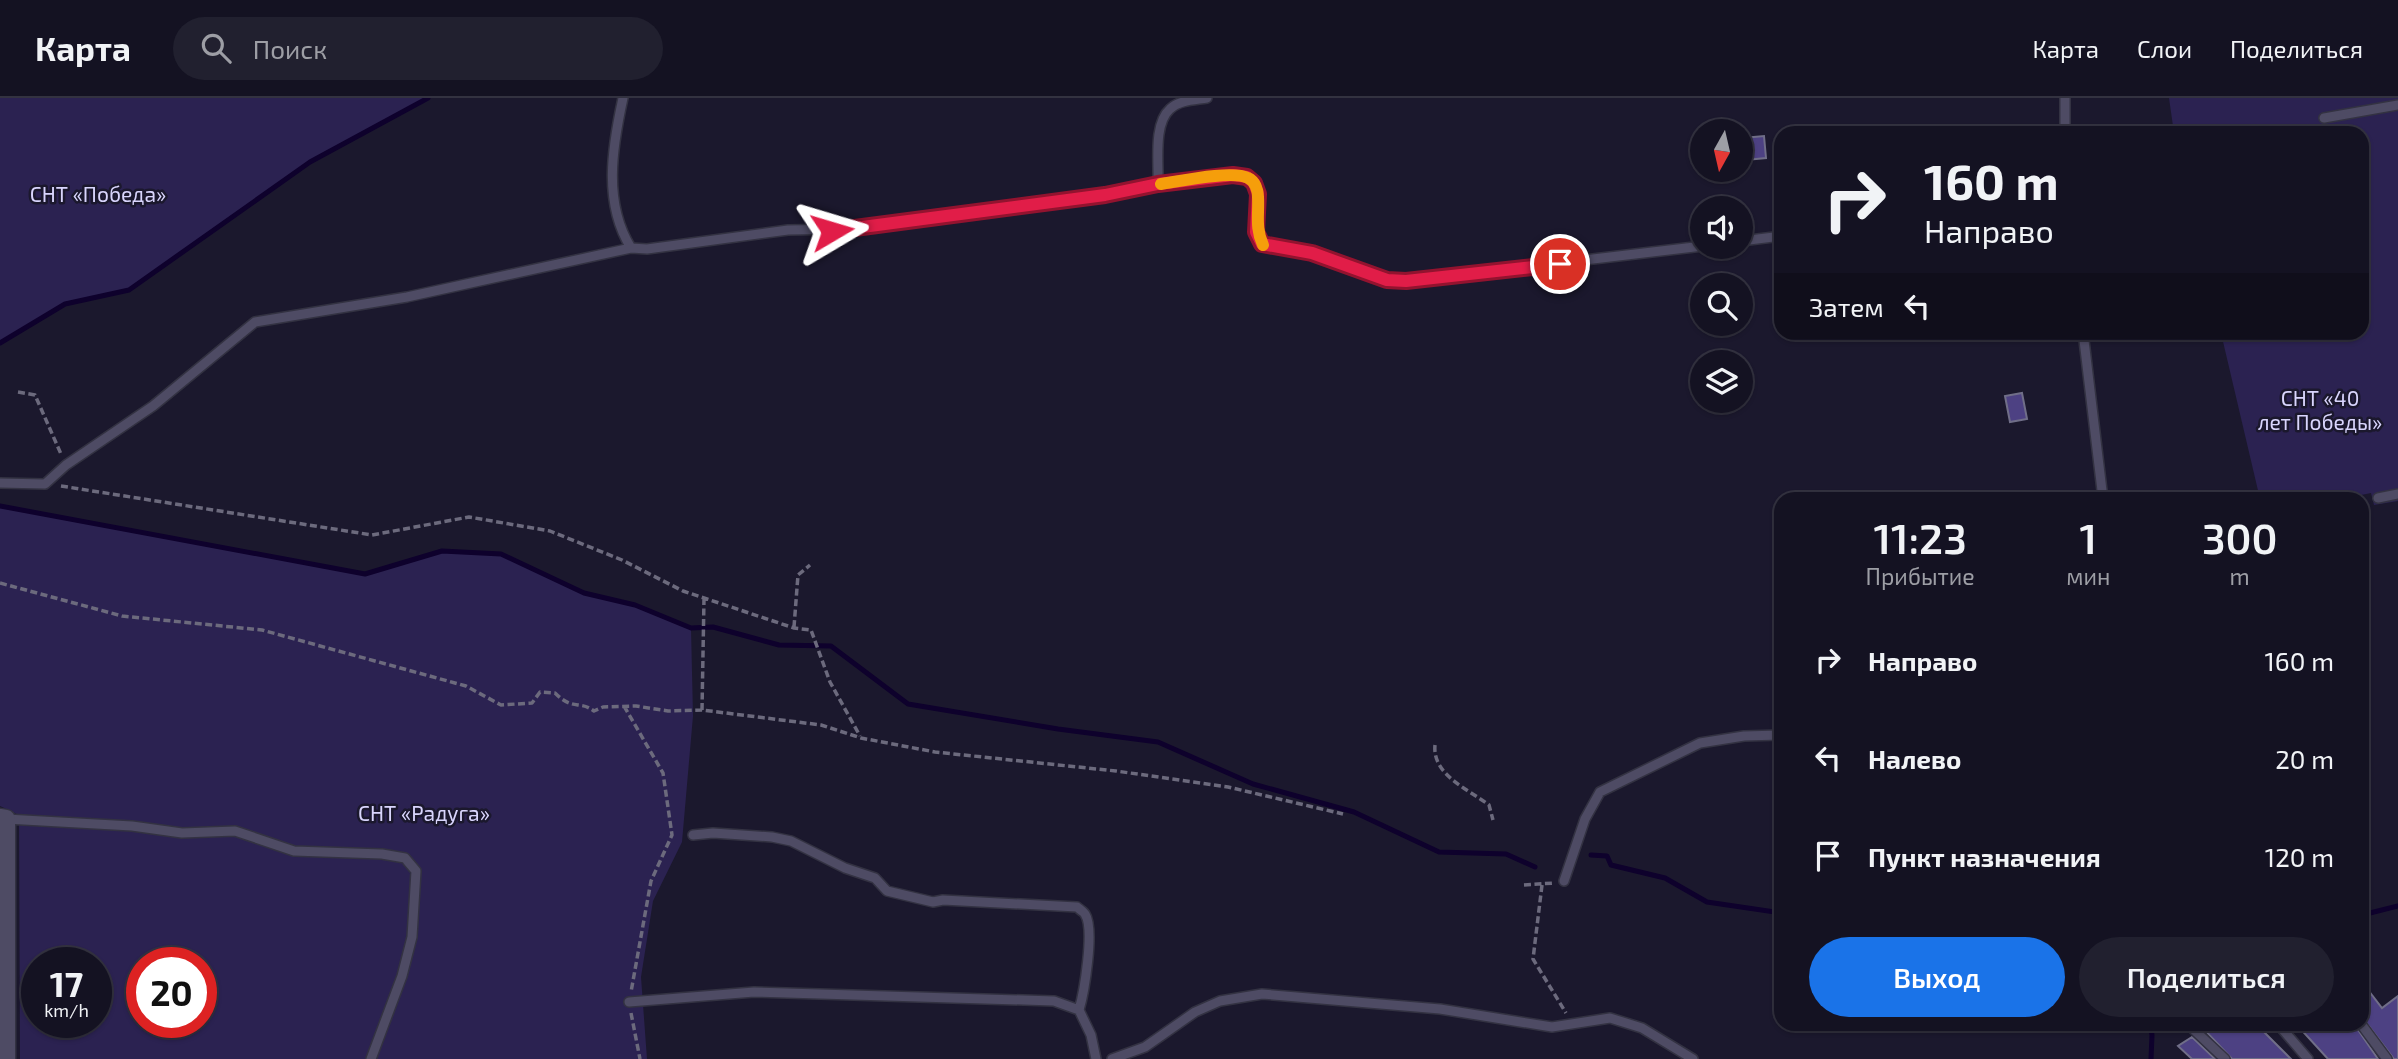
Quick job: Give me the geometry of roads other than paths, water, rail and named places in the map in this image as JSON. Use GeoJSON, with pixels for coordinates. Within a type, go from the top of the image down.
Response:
{"type":"FeatureCollection","features":[{"type":"Feature","properties":{"kind":"street"},"geometry":{"type":"LineString","coordinates":[[3,819],[6,1059]]}},
{"type":"Feature","properties":{"kind":"lane"},"geometry":{"type":"LineString","coordinates":[[622,98],[611,183],[618,223],[631,248]]}},
{"type":"Feature","properties":{"kind":"lane"},"geometry":{"type":"LineString","coordinates":[[1158,184],[1159,135],[1163,119],[1170,109],[1182,102],[1207,98]]}},
{"type":"Feature","properties":{"kind":"lane"},"geometry":{"type":"LineString","coordinates":[[2065,98],[2065,126]]}},
{"type":"Feature","properties":{"kind":"lane"},"geometry":{"type":"LineString","coordinates":[[2324,118],[2398,105]]}},
{"type":"Feature","properties":{"kind":"lane"},"geometry":{"type":"LineString","coordinates":[[0,483],[46,484],[66,465],[153,406],[255,321],[407,297],[631,248],[788,230],[832,231],[1105,195],[1158,184],[1233,175],[1247,177],[1254,183],[1258,194],[1256,232],[1262,244],[1312,253],[1387,280],[1406,281],[1484,274],[1690,248]]}},
{"type":"Feature","properties":{"kind":"lane"},"geometry":{"type":"LineString","coordinates":[[1753,240],[1774,237]]}},
{"type":"Feature","properties":{"kind":"lane"},"geometry":{"type":"LineString","coordinates":[[2084,340],[2102,492]]}},
{"type":"Feature","properties":{"kind":"lane"},"geometry":{"type":"LineString","coordinates":[[2378,498],[2398,495]]}},
{"type":"Feature","properties":{"kind":"lane"},"geometry":{"type":"LineString","coordinates":[[1564,881],[1585,819],[1600,792],[1700,743],[1744,736],[1774,735]]}},
{"type":"Feature","properties":{"kind":"lane"},"geometry":{"type":"LineString","coordinates":[[3,819],[132,826],[182,833],[235,831],[294,851],[382,854],[405,858],[416,871],[412,937],[402,976],[371,1059]]}},
{"type":"Feature","properties":{"kind":"lane"},"geometry":{"type":"LineString","coordinates":[[692,835],[725,834],[791,841],[845,868],[875,878],[887,891],[933,902],[957,900],[1077,907],[1088,921],[1088,969],[1079,1010],[1091,1035],[1096,1059]]}},
{"type":"Feature","properties":{"kind":"lane"},"geometry":{"type":"LineString","coordinates":[[629,1002],[754,992],[1054,1001],[1079,1010]]}},
{"type":"Feature","properties":{"kind":"lane"},"geometry":{"type":"LineString","coordinates":[[1112,1059],[1145,1047],[1195,1012],[1220,1000],[1262,994],[1440,1009],[1552,1027],[1610,1018],[1642,1028],[1693,1059]]}},
{"type":"Feature","properties":{"kind":"lane"},"geometry":{"type":"LineString","coordinates":[[2195,1031],[2225,1059]]}},
{"type":"Feature","properties":{"kind":"lane"},"geometry":{"type":"LineString","coordinates":[[2284,1031],[2308,1059]]}},
{"type":"Feature","properties":{"kind":"lane"},"geometry":{"type":"LineString","coordinates":[[2366,1031],[2388,1059]]}},
{"type":"Feature","properties":{"kind":"waterway"},"geometry":{"type":"LineString","coordinates":[[0,343],[65,304],[129,290],[310,162],[428,98]]}},
{"type":"Feature","properties":{"kind":"waterway"},"geometry":{"type":"LineString","coordinates":[[0,506],[365,574],[442,551],[501,554],[584,593],[635,605],[691,628],[713,627],[779,645],[831,646],[908,704],[1058,729],[1158,742],[1253,784],[1354,812],[1439,852],[1506,854],[1535,867]]}},
{"type":"Feature","properties":{"kind":"waterway"},"geometry":{"type":"LineString","coordinates":[[1591,855],[1607,856],[1611,865],[1665,878],[1707,902],[1774,912]]}},
{"type":"Feature","properties":{"kind":"waterway"},"geometry":{"type":"LineString","coordinates":[[2369,912],[2398,906]]}},
{"type":"Feature","properties":{"kind":"waterway"},"geometry":{"type":"LineString","coordinates":[[2151,1031],[2151,1059]]}},
{"type":"Feature","properties":{"kind":"park label","name":"СНТ «Победа»"},"geometry":{"type":"Point","coordinates":[98,195]}},
{"type":"Feature","properties":{"kind":"park label","name":"СНТ «40 лет Победы»"},"geometry":{"type":"Point","coordinates":[2320,411]}},
{"type":"Feature","properties":{"kind":"park label","name":"СНТ «Радуга»"},"geometry":{"type":"Point","coordinates":[424,814]}}]}
